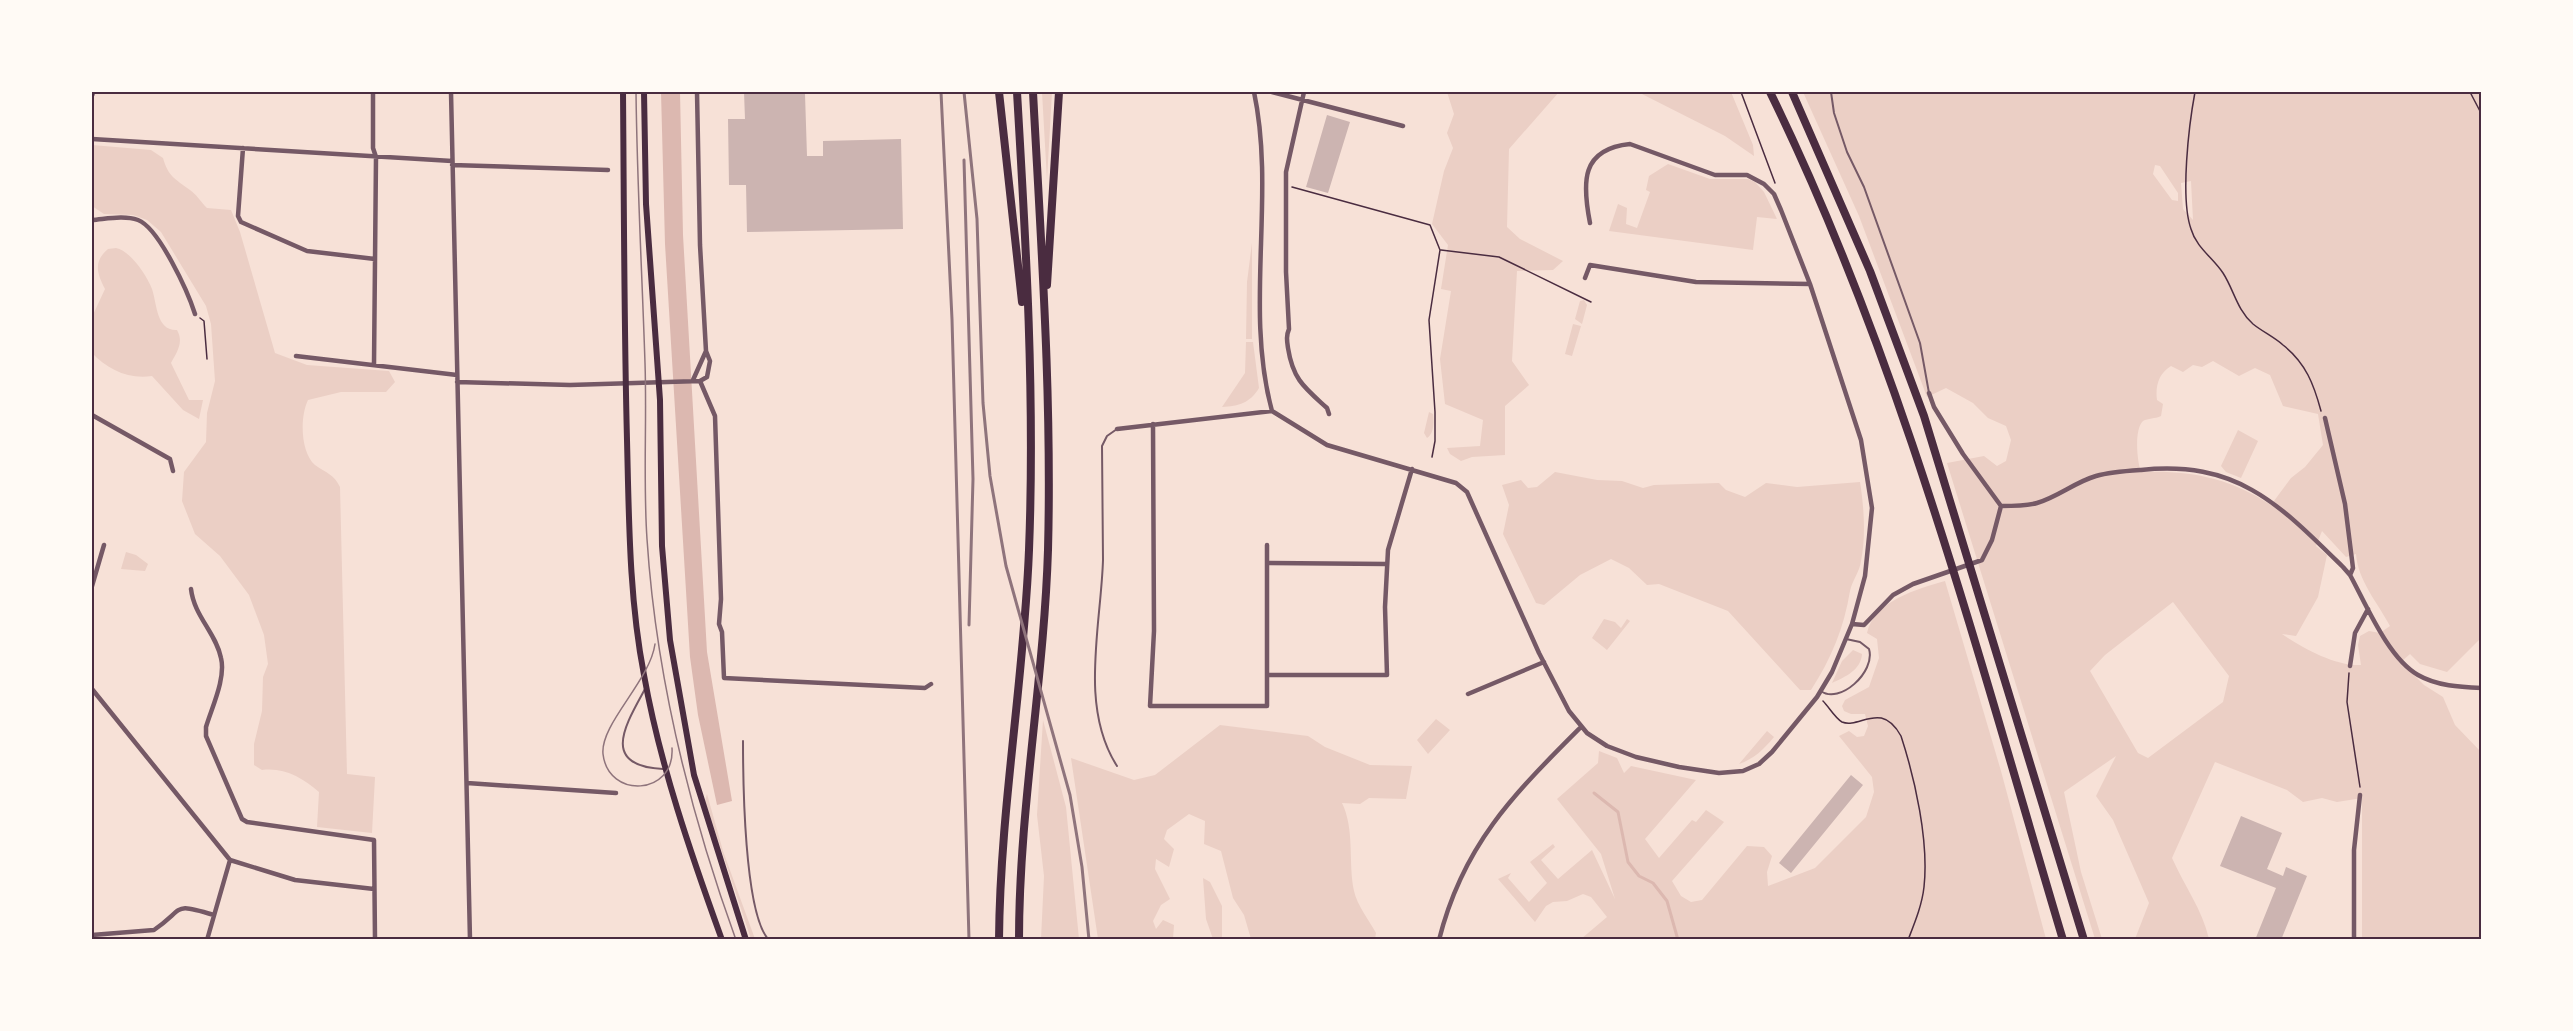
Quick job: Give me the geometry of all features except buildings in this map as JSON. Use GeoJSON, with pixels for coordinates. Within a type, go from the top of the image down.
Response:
{"type":"FeatureCollection","features":[{"type":"Feature","properties":{"kind":"highway"},"geometry":{"type":"LineString","coordinates":[[999,92],[1016,259],[1027,332]]}},
{"type":"Feature","properties":{"kind":"highway"},"geometry":{"type":"LineString","coordinates":[[999,939],[1004,818],[1023,644],[1029,549],[1027,332],[1017,92]]}},
{"type":"Feature","properties":{"kind":"highway"},"geometry":{"type":"LineString","coordinates":[[1019,939],[1021,856],[1042,647],[1047,562],[1045,315],[1033,92]]}},
{"type":"Feature","properties":{"kind":"highway"},"geometry":{"type":"LineString","coordinates":[[1045,315],[1059,92]]}},
{"type":"Feature","properties":{"kind":"highway"},"geometry":{"type":"LineString","coordinates":[[1770,92],[1822,205],[1874,331],[1949,555],[2063,939]]}},
{"type":"Feature","properties":{"kind":"highway"},"geometry":{"type":"LineString","coordinates":[[1792,92],[1845,209],[1900,347],[1966,549],[2084,939]]}},
{"type":"Feature","properties":{"kind":"main road"},"geometry":{"type":"LineString","coordinates":[[622,92],[626,383],[632,577],[646,686],[655,726],[699,876],[722,939]]}},
{"type":"Feature","properties":{"kind":"main road"},"geometry":{"type":"LineString","coordinates":[[644,92],[646,214],[659,382],[665,589],[672,656],[702,805],[746,939]]}},
{"type":"Feature","properties":{"kind":"street"},"geometry":{"type":"LineString","coordinates":[[373,92],[373,148],[376,157],[374,365]]}},
{"type":"Feature","properties":{"kind":"street"},"geometry":{"type":"LineString","coordinates":[[451,92],[470,939]]}},
{"type":"Feature","properties":{"kind":"street"},"geometry":{"type":"LineString","coordinates":[[457,382],[570,386],[705,380],[709,373],[710,361],[706,351],[700,245],[697,92]]}},
{"type":"Feature","properties":{"kind":"street"},"geometry":{"type":"LineString","coordinates":[[1254,92],[1260,142],[1263,346],[1267,392],[1272,411]]}},
{"type":"Feature","properties":{"kind":"street"},"geometry":{"type":"LineString","coordinates":[[1272,92],[1403,126]]}},
{"type":"Feature","properties":{"kind":"street"},"geometry":{"type":"LineString","coordinates":[[1304,92],[1288,157],[1286,185],[1286,298],[1289,329],[1287,336],[1290,358],[1298,381],[1327,408],[1329,414]]}},
{"type":"Feature","properties":{"kind":"street"},"geometry":{"type":"LineString","coordinates":[[92,140],[452,163],[608,170]]}},
{"type":"Feature","properties":{"kind":"street"},"geometry":{"type":"LineString","coordinates":[[1117,429],[1272,411],[1328,445],[1456,483],[1467,492],[1544,662],[1581,727],[1607,746],[1636,758],[1687,768],[1732,772],[1759,764],[1821,691],[1852,624],[1869,560],[1872,508],[1861,440],[1810,284],[1774,194],[1756,177],[1714,175],[1630,144],[1616,146],[1600,151],[1587,173],[1585,197],[1590,223]]}},
{"type":"Feature","properties":{"kind":"street"},"geometry":{"type":"LineString","coordinates":[[243,148],[238,216],[242,222],[307,251],[375,259]]}},
{"type":"Feature","properties":{"kind":"street"},"geometry":{"type":"LineString","coordinates":[[92,219],[129,218],[148,226],[188,292],[195,314]]}},
{"type":"Feature","properties":{"kind":"street"},"geometry":{"type":"LineString","coordinates":[[1585,278],[1590,265],[1696,282],[1810,284]]}},
{"type":"Feature","properties":{"kind":"street"},"geometry":{"type":"LineString","coordinates":[[693,380],[706,351]]}},
{"type":"Feature","properties":{"kind":"street"},"geometry":{"type":"LineString","coordinates":[[296,356],[457,375]]}},
{"type":"Feature","properties":{"kind":"street"},"geometry":{"type":"LineString","coordinates":[[700,381],[715,416],[721,599],[719,624],[722,632],[724,678],[925,687],[931,684]]}},
{"type":"Feature","properties":{"kind":"street"},"geometry":{"type":"LineString","coordinates":[[1929,393],[1934,406],[1963,454],[2001,507]]}},
{"type":"Feature","properties":{"kind":"street"},"geometry":{"type":"LineString","coordinates":[[92,415],[170,459],[172,471]]}},
{"type":"Feature","properties":{"kind":"street"},"geometry":{"type":"LineString","coordinates":[[2325,418],[2345,504],[2353,568],[2350,575]]}},
{"type":"Feature","properties":{"kind":"street"},"geometry":{"type":"LineString","coordinates":[[1153,424],[1154,631],[1150,706],[1266,706],[1267,544]]}},
{"type":"Feature","properties":{"kind":"street"},"geometry":{"type":"LineString","coordinates":[[2001,507],[2038,503],[2082,481],[2106,473],[2154,468],[2201,471],[2235,480],[2261,494],[2305,530],[2350,575],[2391,648],[2417,675],[2455,687],[2481,688]]}},
{"type":"Feature","properties":{"kind":"street"},"geometry":{"type":"LineString","coordinates":[[1267,675],[1387,675],[1386,564],[1396,516],[1412,469]]}},
{"type":"Feature","properties":{"kind":"street"},"geometry":{"type":"LineString","coordinates":[[1852,624],[1864,625],[1893,595],[1913,584],[1982,560],[1992,540],[2001,507]]}},
{"type":"Feature","properties":{"kind":"street"},"geometry":{"type":"LineString","coordinates":[[92,586],[104,545]]}},
{"type":"Feature","properties":{"kind":"street"},"geometry":{"type":"LineString","coordinates":[[1267,563],[1386,564]]}},
{"type":"Feature","properties":{"kind":"street"},"geometry":{"type":"LineString","coordinates":[[191,589],[196,610],[219,650],[222,662],[206,727],[206,736],[242,819],[247,822],[374,840],[375,939]]}},
{"type":"Feature","properties":{"kind":"street"},"geometry":{"type":"LineString","coordinates":[[2350,666],[2355,633],[2368,609]]}},
{"type":"Feature","properties":{"kind":"street"},"geometry":{"type":"LineString","coordinates":[[1468,694],[1544,662]]}},
{"type":"Feature","properties":{"kind":"street"},"geometry":{"type":"LineString","coordinates":[[92,689],[230,860],[295,879],[374,889]]}},
{"type":"Feature","properties":{"kind":"street"},"geometry":{"type":"LineString","coordinates":[[1439,939],[1459,881],[1494,820],[1528,780],[1581,727]]}},
{"type":"Feature","properties":{"kind":"street"},"geometry":{"type":"LineString","coordinates":[[467,783],[616,793]]}},
{"type":"Feature","properties":{"kind":"street"},"geometry":{"type":"LineString","coordinates":[[2354,939],[2354,850],[2360,795]]}},
{"type":"Feature","properties":{"kind":"street"},"geometry":{"type":"LineString","coordinates":[[207,939],[230,860]]}},
{"type":"Feature","properties":{"kind":"street"},"geometry":{"type":"LineString","coordinates":[[92,935],[154,930],[175,910],[183,906],[214,915]]}},
{"type":"Feature","properties":{"kind":"lane"},"geometry":{"type":"LineString","coordinates":[[1831,92],[1834,113],[1864,187],[1920,343],[1929,393]]}},
{"type":"Feature","properties":{"kind":"lane"},"geometry":{"type":"LineString","coordinates":[[1117,429],[1107,436],[1102,446],[1102,560],[1095,697],[1106,748],[1117,766]]}},
{"type":"Feature","properties":{"kind":"lane"},"geometry":{"type":"LineString","coordinates":[[1821,691],[1827,695],[1835,695],[1860,679],[1867,671],[1870,658],[1869,649],[1860,642],[1846,639]]}},
{"type":"Feature","properties":{"kind":"lane"},"geometry":{"type":"LineString","coordinates":[[646,686],[623,733],[621,744],[626,756],[636,764],[668,769]]}},
{"type":"Feature","properties":{"kind":"lane"},"geometry":{"type":"LineString","coordinates":[[743,741],[743,807],[753,892],[760,928],[769,939]]}},
{"type":"Feature","properties":{"kind":"path"},"geometry":{"type":"LineString","coordinates":[[1740,92],[1774,180]]}},
{"type":"Feature","properties":{"kind":"path"},"geometry":{"type":"LineString","coordinates":[[2195,92],[2188,143],[2187,194],[2191,229],[2206,256],[2222,271],[2235,301],[2249,320],[2284,345],[2305,368],[2325,418]]}},
{"type":"Feature","properties":{"kind":"path"},"geometry":{"type":"LineString","coordinates":[[2470,92],[2481,115]]}},
{"type":"Feature","properties":{"kind":"path"},"geometry":{"type":"LineString","coordinates":[[1286,185],[1430,225],[1440,250],[1429,320],[1436,441],[1432,458]]}},
{"type":"Feature","properties":{"kind":"path"},"geometry":{"type":"LineString","coordinates":[[1440,250],[1498,257],[1591,302]]}},
{"type":"Feature","properties":{"kind":"path"},"geometry":{"type":"LineString","coordinates":[[195,314],[204,321],[207,359]]}},
{"type":"Feature","properties":{"kind":"path"},"geometry":{"type":"LineString","coordinates":[[2350,666],[2347,702],[2360,795]]}},
{"type":"Feature","properties":{"kind":"path"},"geometry":{"type":"LineString","coordinates":[[1817,697],[1842,721],[1850,723],[1874,717],[1883,719],[1896,728],[1900,736],[1916,799],[1925,861],[1924,889],[1917,917],[1908,939]]}},
{"type":"Feature","properties":{"kind":"shaded area"},"geometry":{"type":"Polygon","coordinates":[[[661,92],[680,92],[683,235],[707,652],[732,801],[717,805],[698,715],[690,657],[665,244],[661,92]]]}},
{"type":"Feature","properties":{"kind":"shaded area"},"geometry":{"type":"Polygon","coordinates":[[[1042,92],[1052,92],[1047,180],[1042,92]]]}},
{"type":"Feature","properties":{"kind":"shaded area"},"geometry":{"type":"Polygon","coordinates":[[[1447,92],[1559,92],[1509,149],[1507,227],[1520,239],[1563,261],[1553,270],[1517,271],[1512,361],[1529,385],[1505,406],[1505,455],[1472,457],[1461,461],[1450,454],[1447,448],[1480,446],[1483,420],[1445,404],[1440,359],[1451,291],[1441,289],[1448,245],[1432,224],[1444,171],[1453,148],[1447,133],[1454,114],[1447,92]]]}},
{"type":"Feature","properties":{"kind":"shaded area"},"geometry":{"type":"Polygon","coordinates":[[[1638,92],[1731,92],[1753,145],[1754,156],[1725,136],[1638,92]]]}},
{"type":"Feature","properties":{"kind":"shaded area"},"geometry":{"type":"Polygon","coordinates":[[[1803,92],[2481,92],[2481,638],[2447,672],[2420,664],[2410,654],[2401,662],[2424,685],[2443,697],[2455,725],[2481,752],[2481,939],[2362,939],[2362,798],[2337,802],[2322,798],[2303,802],[2287,790],[2215,762],[2172,858],[2198,908],[2209,939],[2135,939],[2149,903],[2113,820],[2096,796],[2116,756],[2064,792],[2081,872],[2102,939],[2095,939],[1947,463],[1984,456],[1997,466],[2006,461],[2011,440],[2006,426],[1988,418],[1973,403],[1946,388],[1927,397],[1859,216],[1803,92]],[[2155,165],[2153,174],[2172,200],[2178,201],[2178,193],[2160,166],[2155,165]],[[2191,181],[2181,183],[2183,209],[2193,220],[2191,181]],[[2213,361],[2202,367],[2193,365],[2183,372],[2171,366],[2161,376],[2157,385],[2157,400],[2163,404],[2161,416],[2143,421],[2138,431],[2138,461],[2141,472],[2193,474],[2225,482],[2271,505],[2291,478],[2305,467],[2323,445],[2318,414],[2283,406],[2270,375],[2255,368],[2239,376],[2213,361]],[[2322,531],[2316,546],[2327,555],[2318,597],[2296,636],[2282,634],[2330,659],[2351,665],[2361,665],[2358,645],[2360,636],[2369,631],[2380,633],[2390,626],[2364,583],[2356,554],[2346,557],[2322,531]],[[2173,602],[2105,655],[2090,671],[2138,753],[2148,758],[2223,702],[2229,676],[2173,602]]]}},
{"type":"Feature","properties":{"kind":"shaded area"},"geometry":{"type":"Polygon","coordinates":[[[92,145],[151,150],[163,158],[173,177],[207,208],[231,210],[240,232],[275,353],[307,365],[389,371],[395,382],[386,392],[341,392],[308,400],[303,424],[304,443],[310,459],[332,476],[340,487],[347,774],[375,777],[372,833],[317,827],[319,792],[293,775],[278,770],[262,770],[254,765],[254,744],[262,711],[263,677],[268,664],[264,635],[249,595],[220,556],[195,534],[182,501],[184,472],[206,442],[207,413],[215,381],[211,324],[206,306],[161,232],[147,220],[133,215],[104,214],[92,206],[92,145]]]}},
{"type":"Feature","properties":{"kind":"shaded area"},"geometry":{"type":"Polygon","coordinates":[[[1668,164],[1710,179],[1748,179],[1755,182],[1764,192],[1777,219],[1757,217],[1753,250],[1609,231],[1618,204],[1627,208],[1626,224],[1637,228],[1650,192],[1646,190],[1649,176],[1668,164]]]}},
{"type":"Feature","properties":{"kind":"shaded area"},"geometry":{"type":"Polygon","coordinates":[[[1252,243],[1252,339],[1246,339],[1247,282],[1252,243]]]}},
{"type":"Feature","properties":{"kind":"shaded area"},"geometry":{"type":"Polygon","coordinates":[[[108,249],[122,250],[138,265],[152,289],[161,321],[170,329],[177,330],[179,334],[180,343],[171,363],[189,400],[203,400],[199,419],[183,410],[152,376],[143,377],[119,372],[104,364],[92,353],[92,317],[105,289],[98,273],[98,263],[108,249]]]}},
{"type":"Feature","properties":{"kind":"shaded area"},"geometry":{"type":"Polygon","coordinates":[[[1584,300],[1587,305],[1582,324],[1575,319],[1580,301],[1584,300]]]}},
{"type":"Feature","properties":{"kind":"shaded area"},"geometry":{"type":"Polygon","coordinates":[[[1573,324],[1581,326],[1572,356],[1565,354],[1573,324]]]}},
{"type":"Feature","properties":{"kind":"shaded area"},"geometry":{"type":"Polygon","coordinates":[[[1246,342],[1253,342],[1259,388],[1244,403],[1222,407],[1245,373],[1246,342]]]}},
{"type":"Feature","properties":{"kind":"shaded area"},"geometry":{"type":"Polygon","coordinates":[[[1429,412],[1433,414],[1433,424],[1431,434],[1427,438],[1424,433],[1429,412]]]}},
{"type":"Feature","properties":{"kind":"shaded area"},"geometry":{"type":"Polygon","coordinates":[[[2238,430],[2258,441],[2241,478],[2226,472],[2221,466],[2238,430]]]}},
{"type":"Feature","properties":{"kind":"shaded area"},"geometry":{"type":"Polygon","coordinates":[[[1555,472],[1597,480],[1622,481],[1643,488],[1654,485],[1719,483],[1726,490],[1745,497],[1766,483],[1797,487],[1860,482],[1864,532],[1860,565],[1851,587],[1836,643],[1811,690],[1800,690],[1728,611],[1659,584],[1647,585],[1629,568],[1611,559],[1580,575],[1544,605],[1536,603],[1503,534],[1509,505],[1502,485],[1521,480],[1528,488],[1537,487],[1555,472]]]}},
{"type":"Feature","properties":{"kind":"shaded area"},"geometry":{"type":"Polygon","coordinates":[[[126,552],[136,555],[148,564],[145,571],[121,569],[126,552]]]}},
{"type":"Feature","properties":{"kind":"shaded area"},"geometry":{"type":"Polygon","coordinates":[[[1945,581],[2001,771],[2046,939],[1581,939],[1607,917],[1591,897],[1583,894],[1567,901],[1553,902],[1546,906],[1535,922],[1498,879],[1511,873],[1508,878],[1529,902],[1547,883],[1530,862],[1553,844],[1555,847],[1541,860],[1558,879],[1592,850],[1615,899],[1601,854],[1557,799],[1598,763],[1599,751],[1617,758],[1624,773],[1631,766],[1696,780],[1645,839],[1659,858],[1692,820],[1696,822],[1706,810],[1724,822],[1672,881],[1681,896],[1691,902],[1702,900],[1747,846],[1764,847],[1772,856],[1767,872],[1768,886],[1815,868],[1866,817],[1874,792],[1872,777],[1839,736],[1849,731],[1857,737],[1864,736],[1868,726],[1865,714],[1851,714],[1844,711],[1842,706],[1845,700],[1869,687],[1879,658],[1877,639],[1867,633],[1871,622],[1878,612],[1898,598],[1945,581]]]}},
{"type":"Feature","properties":{"kind":"shaded area"},"geometry":{"type":"Polygon","coordinates":[[[1604,619],[1615,622],[1621,628],[1627,619],[1630,621],[1607,650],[1592,638],[1604,619]]]}},
{"type":"Feature","properties":{"kind":"shaded area"},"geometry":{"type":"Polygon","coordinates":[[[1853,650],[1862,654],[1859,664],[1852,672],[1832,683],[1842,661],[1853,650]]]}},
{"type":"Feature","properties":{"kind":"shaded area"},"geometry":{"type":"Polygon","coordinates":[[[1436,719],[1450,730],[1428,754],[1417,740],[1436,719]]]}},
{"type":"Feature","properties":{"kind":"shaded area"},"geometry":{"type":"Polygon","coordinates":[[[1043,720],[1066,807],[1079,939],[1041,939],[1044,876],[1037,815],[1043,720]]]}},
{"type":"Feature","properties":{"kind":"shaded area"},"geometry":{"type":"Polygon","coordinates":[[[1220,725],[1308,736],[1325,747],[1370,765],[1412,766],[1406,799],[1369,798],[1360,804],[1342,803],[1349,824],[1354,891],[1360,907],[1376,933],[1375,939],[1251,939],[1244,915],[1233,898],[1221,851],[1204,844],[1205,821],[1189,814],[1167,830],[1164,839],[1174,849],[1169,867],[1156,859],[1155,869],[1170,899],[1161,905],[1153,921],[1156,929],[1163,920],[1174,925],[1173,939],[1098,939],[1071,758],[1134,780],[1155,775],[1220,725]]]}},
{"type":"Feature","properties":{"kind":"shaded area"},"geometry":{"type":"Polygon","coordinates":[[[1767,731],[1774,737],[1758,753],[1739,764],[1767,731]]]}},
{"type":"Feature","properties":{"kind":"shaded area"},"geometry":{"type":"Polygon","coordinates":[[[707,794],[723,851],[755,939],[751,939],[705,801],[707,794]]]}},
{"type":"Feature","properties":{"kind":"shaded area"},"geometry":{"type":"Polygon","coordinates":[[[1203,878],[1210,882],[1222,906],[1222,939],[1213,939],[1206,919],[1203,878]]]}},
{"type":"Feature","properties":{"kind":"waterway"},"geometry":{"type":"LineString","coordinates":[[1594,793],[1618,812],[1628,862],[1639,876],[1653,883],[1667,901],[1678,940]]}},
{"type":"Feature","properties":{"kind":"tram line"},"geometry":{"type":"LineString","coordinates":[[636,92],[645,363],[646,517],[651,591],[677,742],[704,842],[736,940]]}},
{"type":"Feature","properties":{"kind":"tram line"},"geometry":{"type":"LineString","coordinates":[[655,644],[644,673],[609,729],[604,742],[603,754],[608,769],[616,779],[628,785],[640,786],[653,783],[663,776],[670,764],[672,748]]}},
{"type":"Feature","properties":{"kind":"railway"},"geometry":{"type":"LineString","coordinates":[[941,92],[952,319],[969,940]]}},
{"type":"Feature","properties":{"kind":"railway"},"geometry":{"type":"LineString","coordinates":[[964,92],[977,219],[983,403],[990,476],[1006,566],[1070,795],[1082,867],[1089,940]]}},
{"type":"Feature","properties":{"kind":"railway"},"geometry":{"type":"LineString","coordinates":[[964,160],[973,479],[969,625]]}}]}
